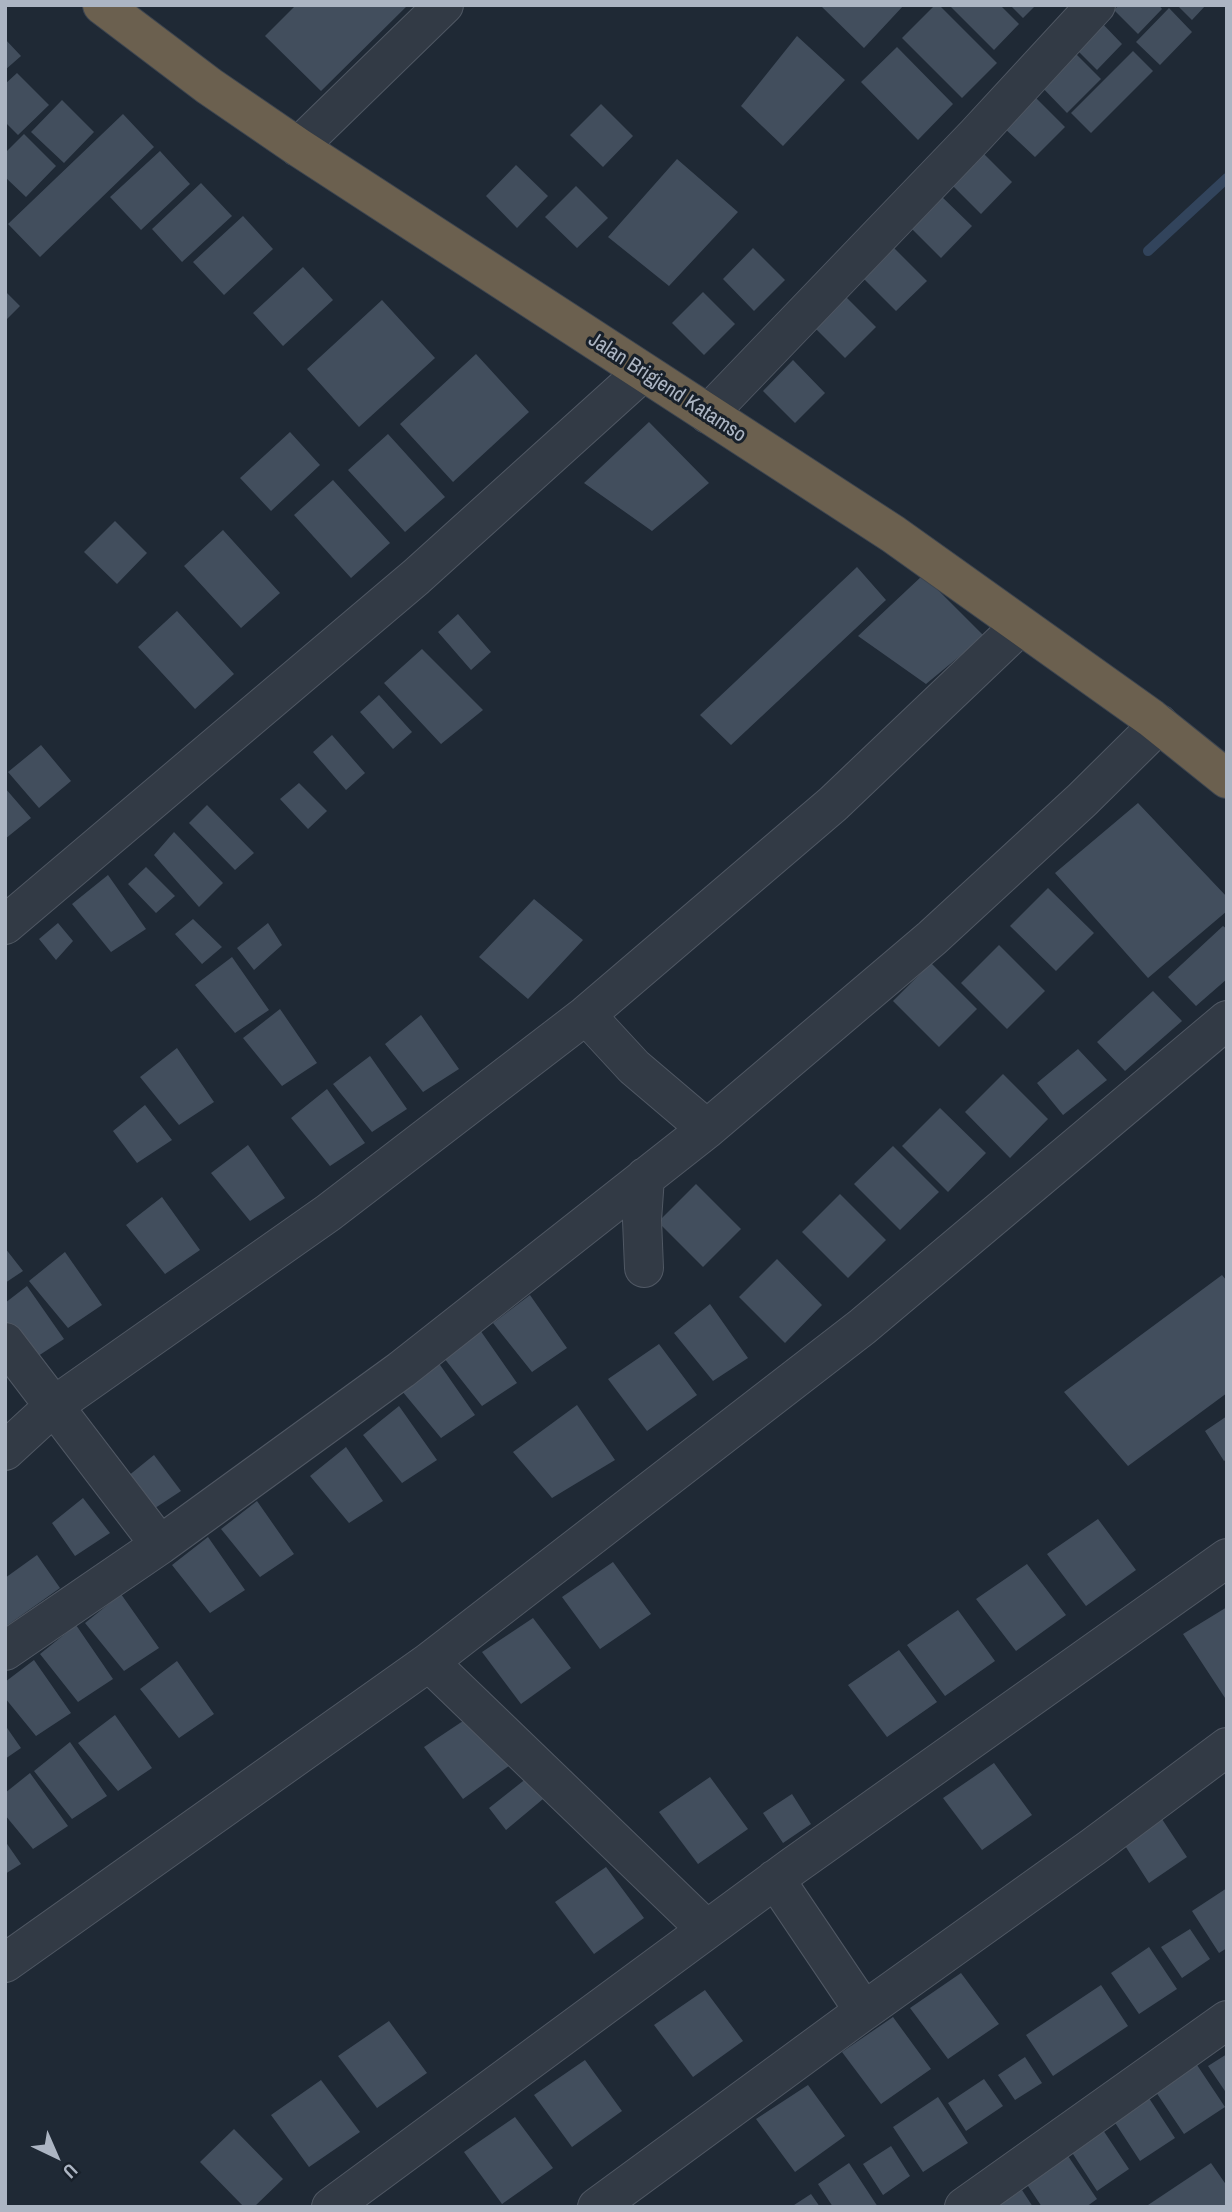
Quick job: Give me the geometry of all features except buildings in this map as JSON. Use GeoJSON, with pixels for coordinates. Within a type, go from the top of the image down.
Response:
{"type":"FeatureCollection","features":[{"type":"Feature","properties":{"kind":"highway","name":"Jalan Brigjend Katamso"},"geometry":{"type":"LineString","coordinates":[[102,5],[298,148],[893,534],[1159,724],[1227,779]]}},
{"type":"Feature","properties":{"kind":"street"},"geometry":{"type":"LineString","coordinates":[[298,148],[444,5]]}},
{"type":"Feature","properties":{"kind":"street"},"geometry":{"type":"LineString","coordinates":[[708,414],[976,135],[1096,5]]}},
{"type":"Feature","properties":{"kind":"street"},"geometry":{"type":"LineString","coordinates":[[5,925],[416,577],[643,372]]}},
{"type":"Feature","properties":{"kind":"street"},"geometry":{"type":"LineString","coordinates":[[5,1451],[55,1405],[328,1213],[586,1015],[833,804],[1020,626]]}},
{"type":"Feature","properties":{"kind":"street"},"geometry":{"type":"LineString","coordinates":[[5,1651],[160,1545],[401,1370],[707,1129],[932,938],[1083,800],[1159,724]]}},
{"type":"Feature","properties":{"kind":"street"},"geometry":{"type":"LineString","coordinates":[[586,1015],[634,1067],[707,1129]]}},
{"type":"Feature","properties":{"kind":"street"},"geometry":{"type":"LineString","coordinates":[[5,1963],[429,1662],[862,1326],[1227,1020]]}},
{"type":"Feature","properties":{"kind":"street"},"geometry":{"type":"LineString","coordinates":[[644,1268],[642,1220],[645,1177]]}},
{"type":"Feature","properties":{"kind":"street"},"geometry":{"type":"LineString","coordinates":[[5,1342],[160,1545]]}},
{"type":"Feature","properties":{"kind":"street"},"geometry":{"type":"LineString","coordinates":[[331,2207],[775,1879],[1227,1559]]}},
{"type":"Feature","properties":{"kind":"street"},"geometry":{"type":"LineString","coordinates":[[429,1662],[706,1929]]}},
{"type":"Feature","properties":{"kind":"street"},"geometry":{"type":"LineString","coordinates":[[597,2207],[1227,1747]]}},
{"type":"Feature","properties":{"kind":"street"},"geometry":{"type":"LineString","coordinates":[[775,1879],[864,2011]]}},
{"type":"Feature","properties":{"kind":"street"},"geometry":{"type":"LineString","coordinates":[[964,2207],[1227,2020]]}},
{"type":"Feature","properties":{"kind":"waterway"},"geometry":{"type":"LineString","coordinates":[[1148,251],[1227,178]]}}]}
